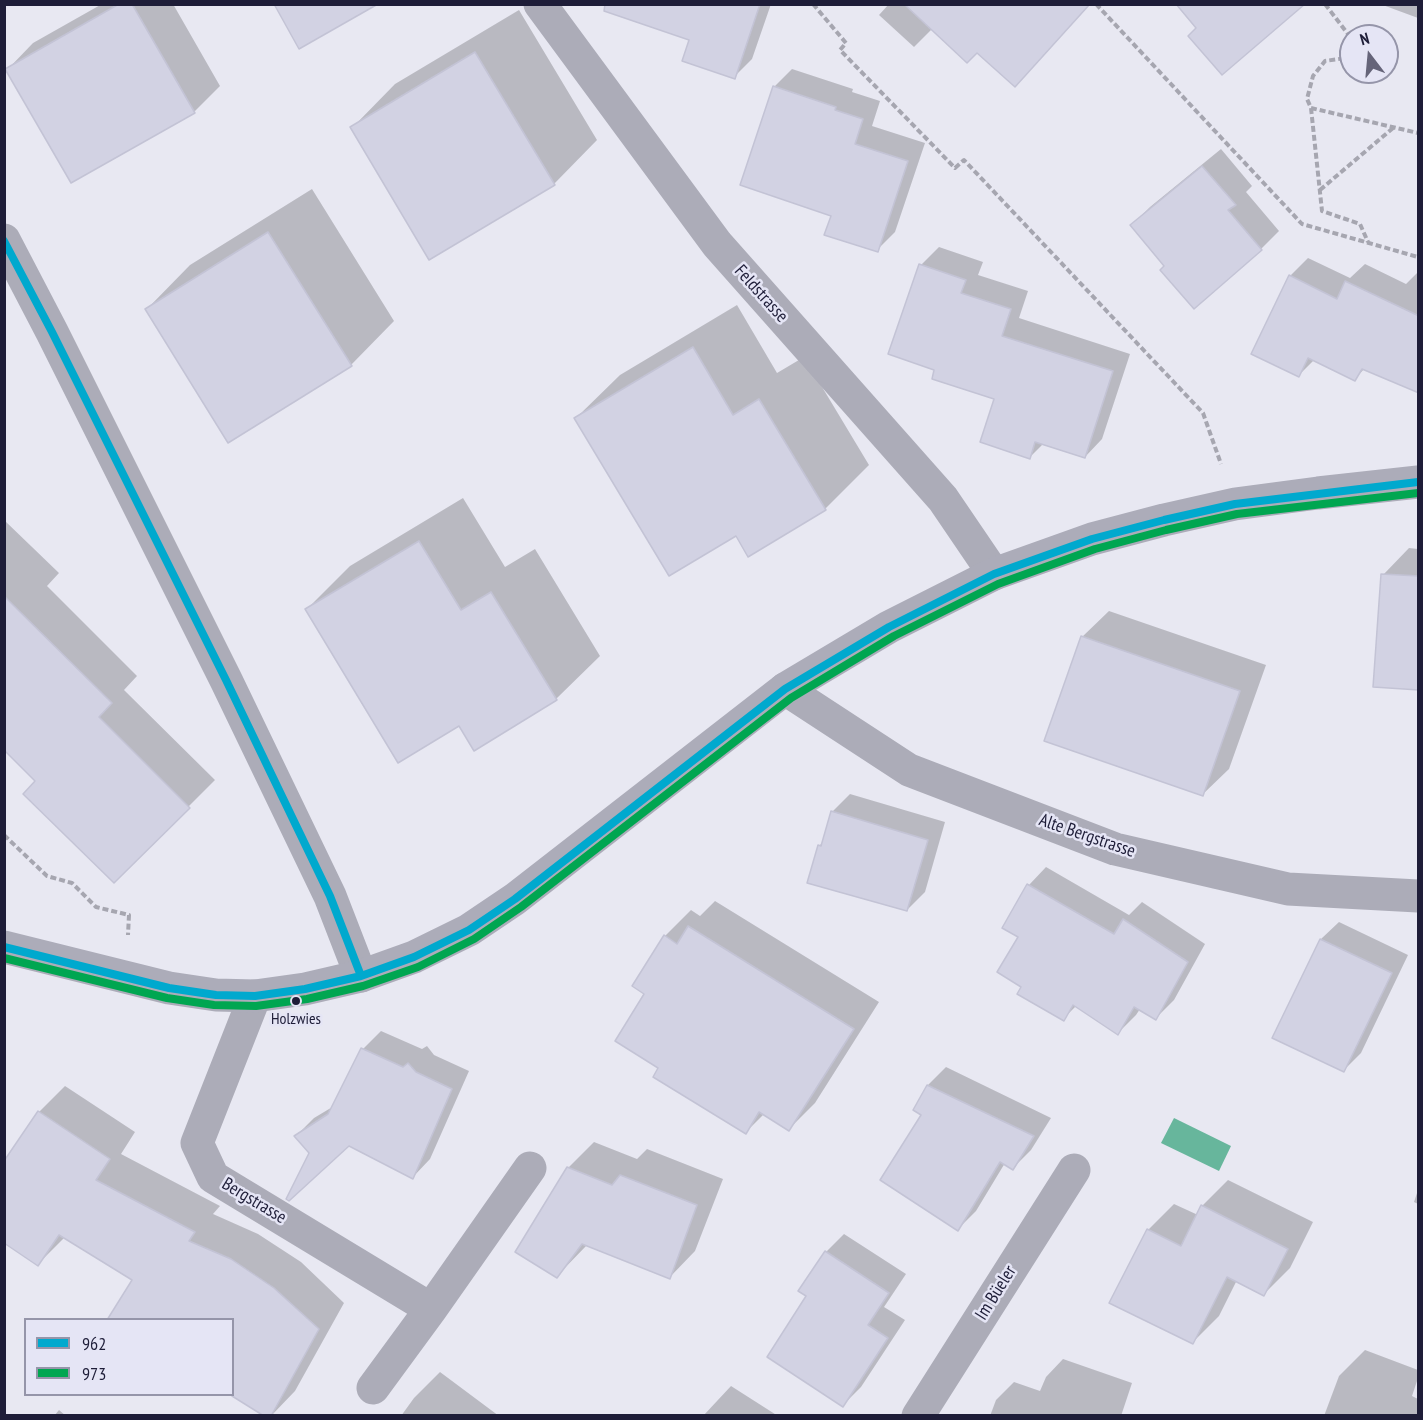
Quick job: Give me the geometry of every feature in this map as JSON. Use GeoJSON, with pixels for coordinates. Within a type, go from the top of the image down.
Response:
{"type":"FeatureCollection","features":[{"type":"Feature","properties":{"kind":"street","name":"Feldstrasse"},"geometry":{"type":"LineString","coordinates":[[540,4],[717,244],[943,499],[994,574]]}},
{"type":"Feature","properties":{"kind":"street"},"geometry":{"type":"LineString","coordinates":[[4,240],[226,680],[330,896],[361,976]]}},
{"type":"Feature","properties":{"kind":"street"},"geometry":{"type":"LineString","coordinates":[[4,947],[169,988],[216,995],[255,996],[305,989],[361,976],[414,957],[469,930],[515,899],[786,689],[890,627],[994,574],[1092,539],[1235,504],[1419,482]]}},
{"type":"Feature","properties":{"kind":"street","name":"Alte Bergstrasse"},"geometry":{"type":"LineString","coordinates":[[786,689],[909,770],[1115,849],[1288,889],[1419,896]]}},
{"type":"Feature","properties":{"kind":"street","name":"Bergstrasse"},"geometry":{"type":"LineString","coordinates":[[255,996],[197,1143],[213,1177],[431,1309]]}},
{"type":"Feature","properties":{"kind":"street"},"geometry":{"type":"LineString","coordinates":[[373,1388],[530,1168]]}},
{"type":"Feature","properties":{"kind":"street","name":"Im Büeler"},"geometry":{"type":"LineString","coordinates":[[918,1416],[1074,1170]]}},
{"type":"Feature","properties":{"kind":"path"},"geometry":{"type":"LineString","coordinates":[[813,4],[846,43],[840,50],[955,168],[964,160],[1203,412],[1235,504]]}},
{"type":"Feature","properties":{"kind":"path"},"geometry":{"type":"LineString","coordinates":[[1096,4],[1302,224],[1419,257]]}},
{"type":"Feature","properties":{"kind":"path"},"geometry":{"type":"LineString","coordinates":[[1325,4],[1340,24]]}},
{"type":"Feature","properties":{"kind":"path"},"geometry":{"type":"LineString","coordinates":[[1339,59],[1325,61],[1313,76],[1307,99],[1311,108],[1322,211],[1360,225],[1368,243]]}},
{"type":"Feature","properties":{"kind":"path"},"geometry":{"type":"LineString","coordinates":[[1311,108],[1419,133]]}},
{"type":"Feature","properties":{"kind":"path"},"geometry":{"type":"LineString","coordinates":[[1320,190],[1394,127]]}},
{"type":"Feature","properties":{"kind":"path"},"geometry":{"type":"LineString","coordinates":[[4,835],[47,876],[72,883],[96,907],[129,915],[125,978]]}},
{"type":"Feature","properties":{"kind":"shaded area"},"geometry":{"type":"Polygon","coordinates":[[[1174,1118],[1231,1146],[1219,1171],[1161,1143],[1174,1118]]]}},
{"type":"Feature","properties":{"kind":"building"},"geometry":{"type":"Polygon","coordinates":[[[119,4],[132,4],[195,113],[71,183],[5,69],[119,4]]]}},
{"type":"Feature","properties":{"kind":"building"},"geometry":{"type":"Polygon","coordinates":[[[274,4],[378,4],[299,49],[274,4]]]}},
{"type":"Feature","properties":{"kind":"building"},"geometry":{"type":"Polygon","coordinates":[[[605,4],[760,4],[735,79],[682,61],[689,40],[604,11],[605,4]]]}},
{"type":"Feature","properties":{"kind":"building"},"geometry":{"type":"Polygon","coordinates":[[[904,4],[1090,4],[1015,87],[977,53],[967,63],[904,4]]]}},
{"type":"Feature","properties":{"kind":"building"},"geometry":{"type":"Polygon","coordinates":[[[1176,4],[1305,4],[1222,75],[1188,36],[1196,28],[1176,4]]]}},
{"type":"Feature","properties":{"kind":"building"},"geometry":{"type":"Polygon","coordinates":[[[475,52],[555,185],[429,260],[350,127],[475,52]]]}},
{"type":"Feature","properties":{"kind":"building"},"geometry":{"type":"Polygon","coordinates":[[[773,86],[836,107],[835,110],[863,119],[855,144],[908,161],[878,252],[824,235],[831,216],[740,185],[773,86]]]}},
{"type":"Feature","properties":{"kind":"building"},"geometry":{"type":"Polygon","coordinates":[[[1202,166],[1236,205],[1228,210],[1262,250],[1194,309],[1160,270],[1164,266],[1130,225],[1202,166]]]}},
{"type":"Feature","properties":{"kind":"building"},"geometry":{"type":"Polygon","coordinates":[[[268,232],[352,366],[228,443],[145,309],[268,232]]]}},
{"type":"Feature","properties":{"kind":"building"},"geometry":{"type":"Polygon","coordinates":[[[919,264],[966,280],[961,293],[1011,309],[1002,336],[1113,371],[1085,458],[1035,442],[1030,459],[980,442],[994,399],[932,379],[934,370],[888,354],[919,264]]]}},
{"type":"Feature","properties":{"kind":"building"},"geometry":{"type":"Polygon","coordinates":[[[1289,275],[1337,299],[1345,281],[1419,316],[1419,393],[1362,369],[1355,381],[1308,358],[1299,377],[1251,354],[1289,275]]]}},
{"type":"Feature","properties":{"kind":"building"},"geometry":{"type":"Polygon","coordinates":[[[693,347],[733,415],[759,399],[826,510],[748,557],[736,536],[669,576],[574,418],[693,347]]]}},
{"type":"Feature","properties":{"kind":"building"},"geometry":{"type":"Polygon","coordinates":[[[419,541],[461,610],[491,592],[557,700],[474,751],[459,726],[398,763],[305,609],[419,541]]]}},
{"type":"Feature","properties":{"kind":"building"},"geometry":{"type":"Polygon","coordinates":[[[1381,574],[1419,576],[1419,690],[1373,687],[1381,574]]]}},
{"type":"Feature","properties":{"kind":"building"},"geometry":{"type":"Polygon","coordinates":[[[4,596],[112,703],[99,717],[190,808],[114,883],[23,794],[35,781],[4,750],[4,596]]]}},
{"type":"Feature","properties":{"kind":"building"},"geometry":{"type":"Polygon","coordinates":[[[1081,636],[1240,691],[1203,796],[1044,741],[1081,636]]]}},
{"type":"Feature","properties":{"kind":"building"},"geometry":{"type":"Polygon","coordinates":[[[831,811],[928,840],[907,911],[807,883],[831,811]]]}},
{"type":"Feature","properties":{"kind":"building"},"geometry":{"type":"Polygon","coordinates":[[[1027,884],[1114,934],[1123,919],[1188,962],[1156,1020],[1134,1007],[1118,1035],[1073,1005],[1064,1021],[1017,994],[1021,987],[997,972],[1018,937],[1002,928],[1027,884]]]}},
{"type":"Feature","properties":{"kind":"building"},"geometry":{"type":"Polygon","coordinates":[[[688,926],[854,1029],[789,1131],[759,1112],[746,1134],[653,1077],[658,1068],[615,1041],[644,994],[632,986],[664,935],[677,944],[688,926]]]}},
{"type":"Feature","properties":{"kind":"building"},"geometry":{"type":"Polygon","coordinates":[[[1320,939],[1392,973],[1344,1072],[1272,1038],[1320,939]]]}},
{"type":"Feature","properties":{"kind":"building"},"geometry":{"type":"Polygon","coordinates":[[[361,1048],[403,1067],[408,1063],[416,1072],[452,1089],[413,1179],[349,1146],[289,1201],[286,1199],[309,1153],[294,1136],[328,1114],[361,1048]]]}},
{"type":"Feature","properties":{"kind":"building"},"geometry":{"type":"Polygon","coordinates":[[[927,1085],[1034,1136],[1013,1170],[1000,1162],[958,1231],[880,1180],[921,1115],[913,1110],[927,1085]]]}},
{"type":"Feature","properties":{"kind":"building"},"geometry":{"type":"Polygon","coordinates":[[[38,1111],[110,1159],[96,1180],[195,1232],[189,1241],[231,1259],[274,1288],[319,1329],[271,1416],[264,1416],[232,1396],[234,1396],[234,1318],[108,1318],[132,1280],[59,1235],[38,1266],[4,1243],[4,1161],[38,1111]]]}},
{"type":"Feature","properties":{"kind":"building"},"geometry":{"type":"Polygon","coordinates":[[[567,1167],[612,1185],[620,1175],[697,1205],[670,1279],[582,1244],[557,1278],[515,1252],[567,1167]]]}},
{"type":"Feature","properties":{"kind":"building"},"geometry":{"type":"Polygon","coordinates":[[[1201,1205],[1288,1249],[1264,1296],[1227,1277],[1193,1344],[1109,1303],[1147,1229],[1181,1246],[1201,1205]]]}},
{"type":"Feature","properties":{"kind":"building"},"geometry":{"type":"Polygon","coordinates":[[[825,1251],[889,1293],[868,1325],[888,1338],[843,1407],[767,1357],[806,1296],[798,1291],[825,1251]]]}},
{"type":"Feature","properties":{"kind":"transit line","name":"962"},"geometry":{"type":"LineString","coordinates":[[4,241],[226,680],[330,896],[361,976]]}},
{"type":"Feature","properties":{"kind":"transit line","name":"962"},"geometry":{"type":"LineString","coordinates":[[4,947],[169,988],[216,995],[255,996],[305,989],[361,976],[414,957],[469,930],[515,899],[785,689],[889,627],[994,574],[1092,539],[1235,504],[1418,482]]}},
{"type":"Feature","properties":{"kind":"transit line","name":"973"},"geometry":{"type":"LineString","coordinates":[[4,958],[167,998],[214,1005],[256,1006],[307,999],[363,986],[418,967],[474,939],[521,907],[791,698],[894,636],[998,584],[1095,549],[1237,514],[1418,493]]}},
{"type":"Feature","properties":{"kind":"place","name":"Holzwies"},"geometry":{"type":"Point","coordinates":[296,1001]}}]}
